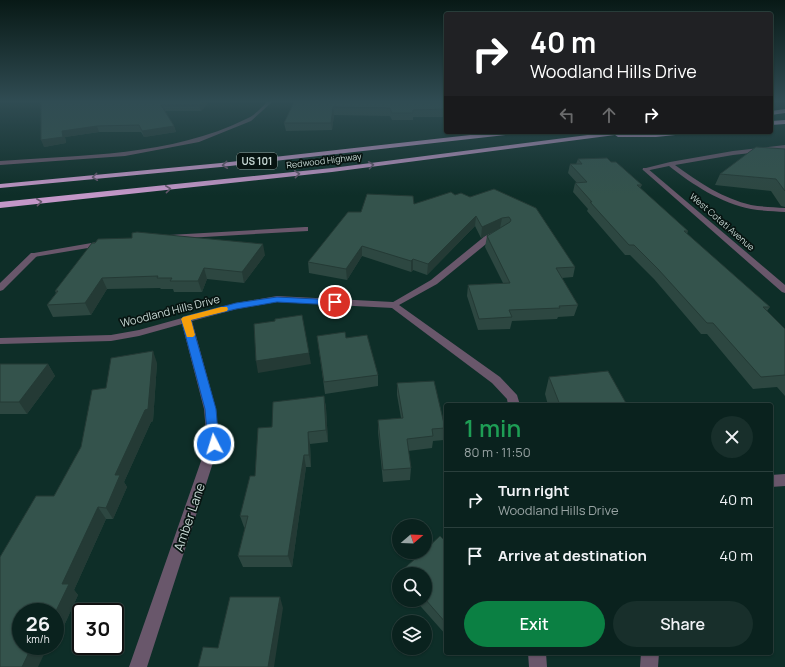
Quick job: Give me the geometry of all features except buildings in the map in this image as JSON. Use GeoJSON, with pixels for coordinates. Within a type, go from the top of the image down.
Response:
{"type":"FeatureCollection","features":[{"type":"Feature","properties":{"kind":"highway","name":"Redwood Highway"},"geometry":{"type":"LineString","coordinates":[[0,186],[222,165],[498,134]]}},
{"type":"Feature","properties":{"kind":"highway","name":"Redwood Highway"},"geometry":{"type":"LineString","coordinates":[[0,205],[332,170],[612,134]]}},
{"type":"Feature","properties":{"kind":"highway"},"geometry":{"type":"LineString","coordinates":[[598,136],[666,134]]}},
{"type":"Feature","properties":{"kind":"street"},"geometry":{"type":"LineString","coordinates":[[0,163],[125,154],[199,140],[216,133]]}},
{"type":"Feature","properties":{"kind":"street"},"geometry":{"type":"LineString","coordinates":[[670,164],[733,153],[785,147]]}},
{"type":"Feature","properties":{"kind":"street"},"geometry":{"type":"LineString","coordinates":[[670,164],[684,176],[738,203],[752,207],[785,210]]}},
{"type":"Feature","properties":{"kind":"street","name":"West Cotati Avenue"},"geometry":{"type":"LineString","coordinates":[[670,164],[645,169],[785,290]]}},
{"type":"Feature","properties":{"kind":"street"},"geometry":{"type":"LineString","coordinates":[[159,238],[305,229]]}},
{"type":"Feature","properties":{"kind":"street"},"geometry":{"type":"LineString","coordinates":[[504,231],[488,238],[434,282],[393,305],[472,361],[496,380],[513,398],[514,403]]}},
{"type":"Feature","properties":{"kind":"street"},"geometry":{"type":"LineString","coordinates":[[0,288],[34,256],[113,241]]}},
{"type":"Feature","properties":{"kind":"street","name":"Woodland Hills Drive"},"geometry":{"type":"LineString","coordinates":[[0,341],[111,338],[139,333],[236,306],[277,299],[393,305]]}},
{"type":"Feature","properties":{"kind":"street","name":"Amber Lane"},"geometry":{"type":"LineString","coordinates":[[138,667],[214,444],[210,409],[186,319]]}},
{"type":"Feature","properties":{"kind":"street"},"geometry":{"type":"LineString","coordinates":[[773,481],[785,480]]}},
{"type":"Feature","properties":{"kind":"street"},"geometry":{"type":"LineString","coordinates":[[537,655],[538,667]]}},
{"type":"Feature","properties":{"kind":"street"},"geometry":{"type":"LineString","coordinates":[[649,667],[650,655]]}},
{"type":"Feature","properties":{"kind":"slow traffic"},"geometry":{"type":"LineString","coordinates":[[190,335],[186,319],[224,309]]}},
{"type":"Feature","properties":{"kind":"route"},"geometry":{"type":"LineString","coordinates":[[214,444],[210,409],[186,319],[236,306],[277,299],[335,302]]}}]}
